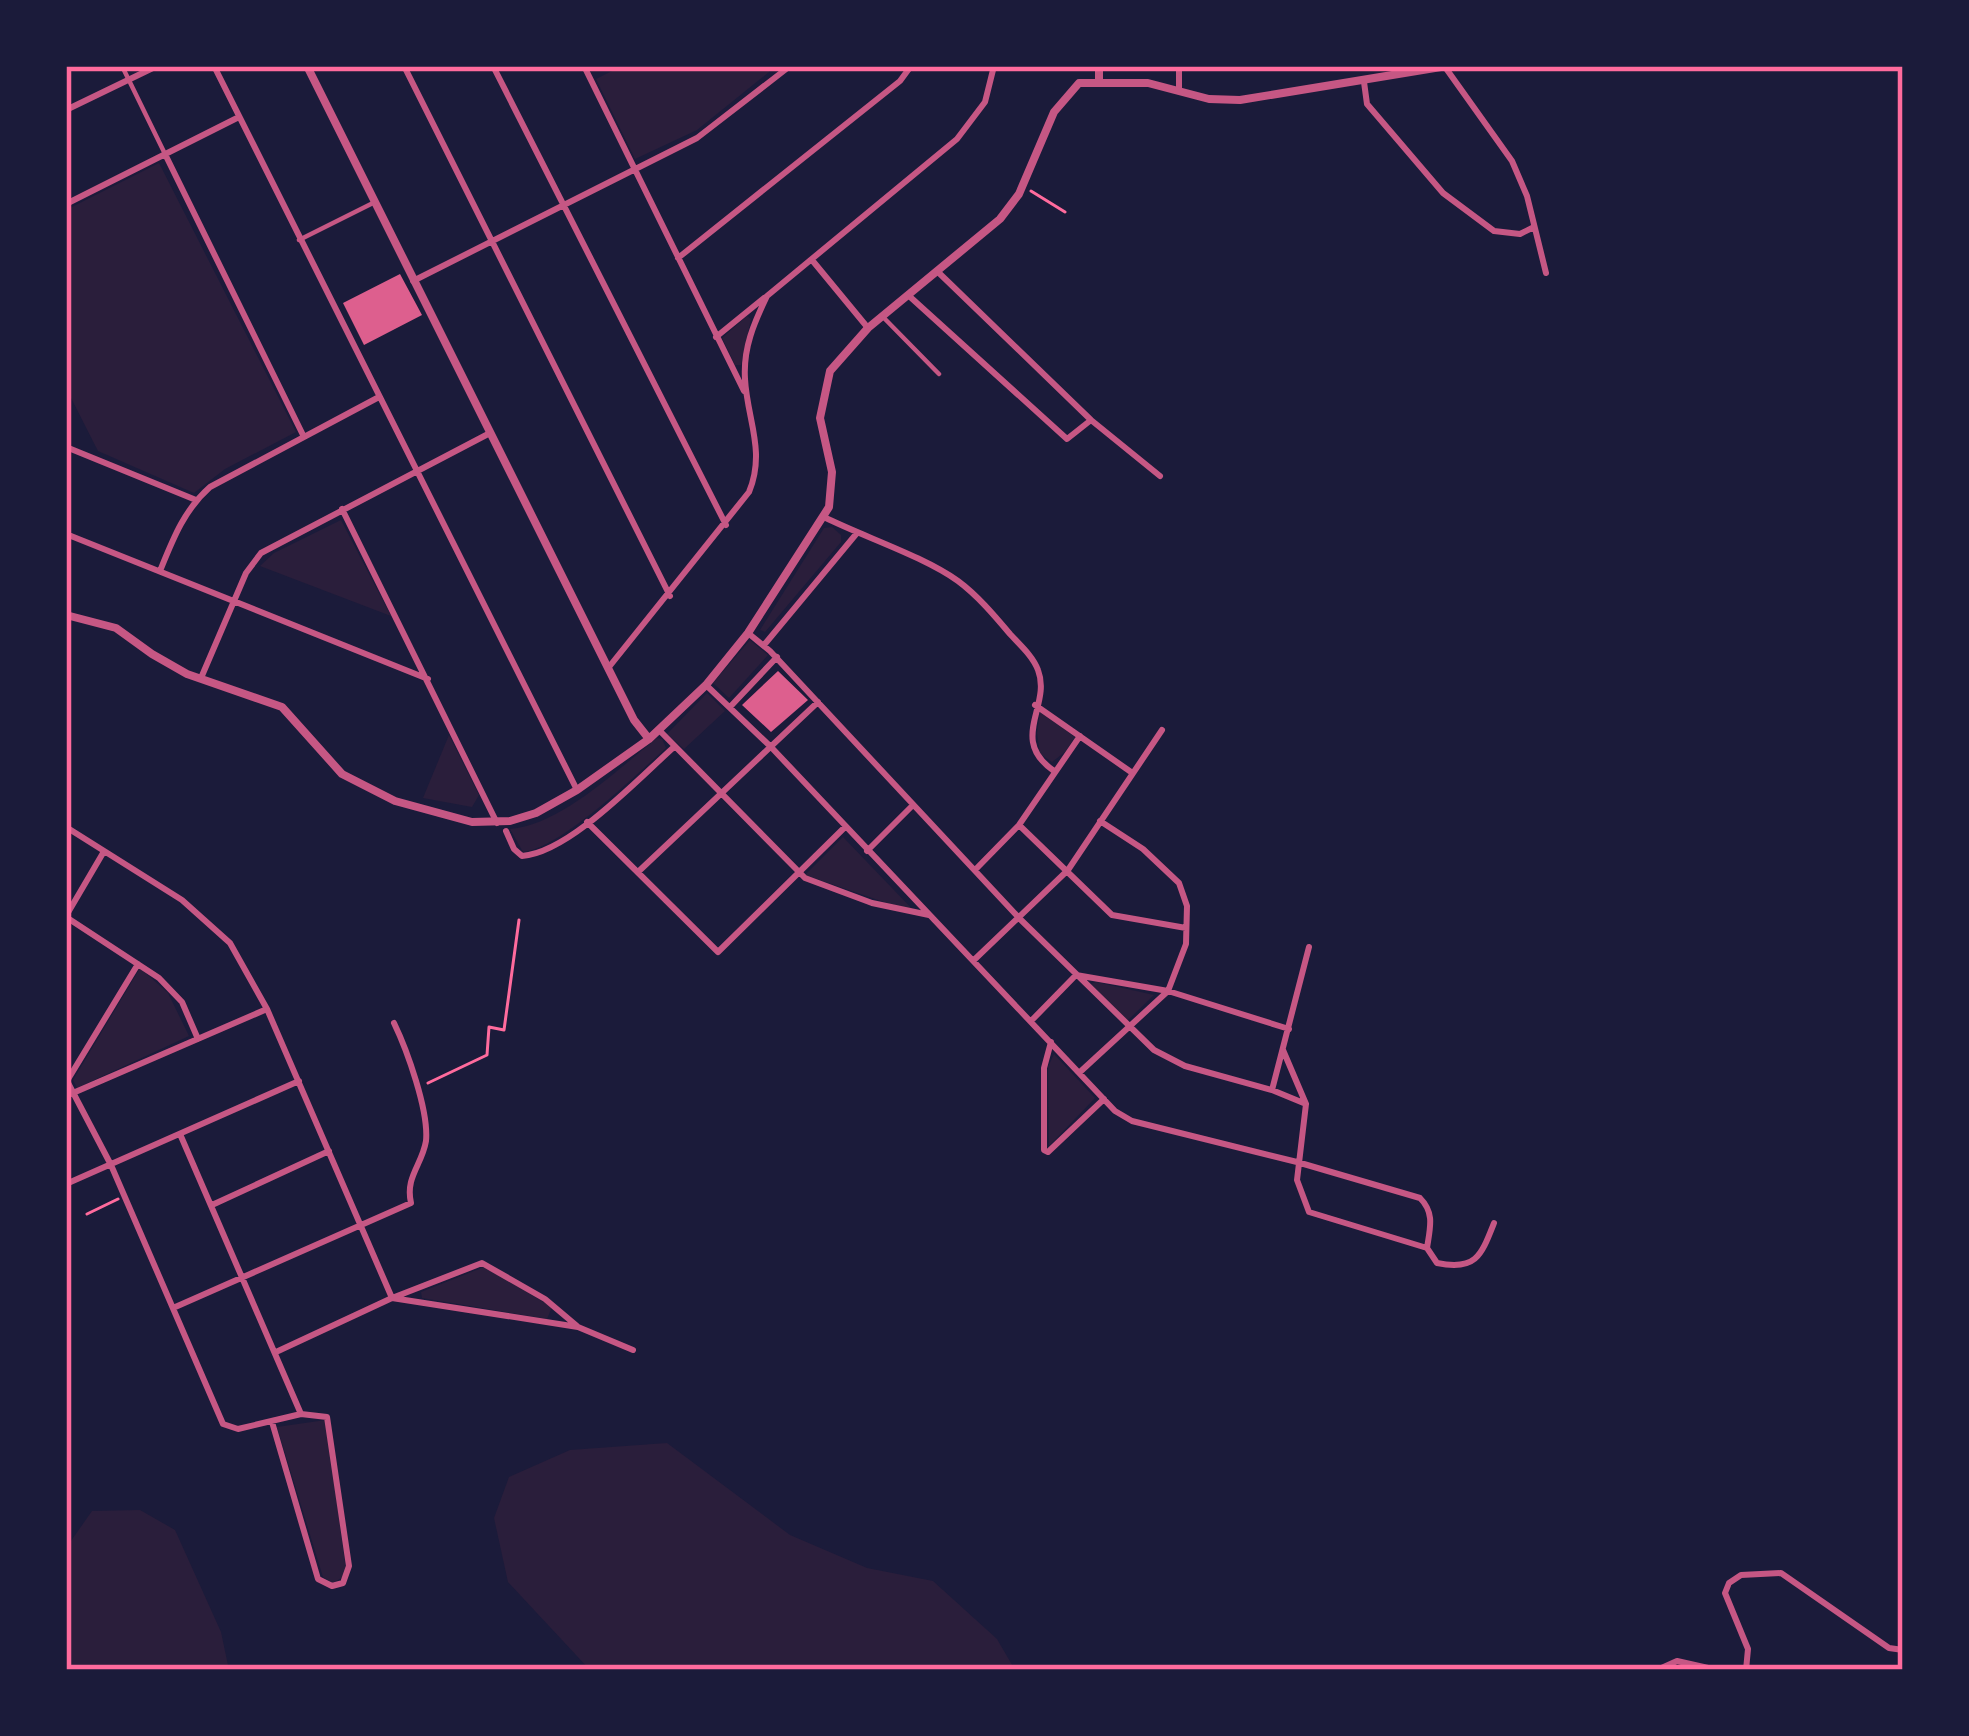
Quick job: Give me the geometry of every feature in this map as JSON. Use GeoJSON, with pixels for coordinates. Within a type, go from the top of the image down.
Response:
{"type":"FeatureCollection","features":[{"type":"Feature","properties":{"kind":"street"},"geometry":{"type":"LineString","coordinates":[[122,66],[304,435]]}},
{"type":"Feature","properties":{"kind":"street"},"geometry":{"type":"LineString","coordinates":[[66,110],[157,66]]}},
{"type":"Feature","properties":{"kind":"street"},"geometry":{"type":"LineString","coordinates":[[214,66],[577,790]]}},
{"type":"Feature","properties":{"kind":"street"},"geometry":{"type":"LineString","coordinates":[[307,66],[634,720],[649,739]]}},
{"type":"Feature","properties":{"kind":"street"},"geometry":{"type":"LineString","coordinates":[[404,66],[670,596]]}},
{"type":"Feature","properties":{"kind":"street"},"geometry":{"type":"LineString","coordinates":[[493,66],[726,525]]}},
{"type":"Feature","properties":{"kind":"street"},"geometry":{"type":"LineString","coordinates":[[584,66],[746,394]]}},
{"type":"Feature","properties":{"kind":"street"},"geometry":{"type":"LineString","coordinates":[[412,280],[697,138],[790,66]]}},
{"type":"Feature","properties":{"kind":"street"},"geometry":{"type":"LineString","coordinates":[[677,259],[900,81],[910,66]]}},
{"type":"Feature","properties":{"kind":"street"},"geometry":{"type":"LineString","coordinates":[[716,337],[957,140],[976,118],[991,88],[994,66]]}},
{"type":"Feature","properties":{"kind":"street"},"geometry":{"type":"LineString","coordinates":[[66,615],[116,628],[168,664],[282,707],[342,774],[379,794],[451,818],[497,823],[520,820],[577,790],[659,730],[706,686],[748,633],[824,517],[833,485],[820,402],[836,361],[868,328],[1000,219],[1023,186],[1054,112],[1079,82],[1079,66]]}},
{"type":"Feature","properties":{"kind":"street"},"geometry":{"type":"LineString","coordinates":[[1099,66],[1099,80]]}},
{"type":"Feature","properties":{"kind":"street"},"geometry":{"type":"LineString","coordinates":[[1179,66],[1179,89]]}},
{"type":"Feature","properties":{"kind":"street"},"geometry":{"type":"LineString","coordinates":[[1079,82],[1099,80],[1179,89],[1209,100],[1240,100],[1446,66],[1512,161],[1546,274]]}},
{"type":"Feature","properties":{"kind":"street"},"geometry":{"type":"LineString","coordinates":[[1364,82],[1367,104],[1443,193],[1494,231],[1509,236],[1534,227]]}},
{"type":"Feature","properties":{"kind":"street"},"geometry":{"type":"LineString","coordinates":[[66,204],[239,117]]}},
{"type":"Feature","properties":{"kind":"street"},"geometry":{"type":"LineString","coordinates":[[299,240],[375,202]]}},
{"type":"Feature","properties":{"kind":"street"},"geometry":{"type":"LineString","coordinates":[[812,260],[868,328]]}},
{"type":"Feature","properties":{"kind":"street"},"geometry":{"type":"LineString","coordinates":[[938,271],[1091,420],[1160,476]]}},
{"type":"Feature","properties":{"kind":"street"},"geometry":{"type":"LineString","coordinates":[[908,295],[1067,439],[1091,420]]}},
{"type":"Feature","properties":{"kind":"street"},"geometry":{"type":"LineString","coordinates":[[609,667],[726,525],[756,476],[746,348],[767,296]]}},
{"type":"Feature","properties":{"kind":"street"},"geometry":{"type":"LineString","coordinates":[[882,316],[939,374]]}},
{"type":"Feature","properties":{"kind":"street"},"geometry":{"type":"LineString","coordinates":[[160,571],[196,500],[231,473],[379,398]]}},
{"type":"Feature","properties":{"kind":"street"},"geometry":{"type":"LineString","coordinates":[[201,678],[246,573],[261,553],[490,434]]}},
{"type":"Feature","properties":{"kind":"street"},"geometry":{"type":"LineString","coordinates":[[66,447],[196,500]]}},
{"type":"Feature","properties":{"kind":"street"},"geometry":{"type":"LineString","coordinates":[[341,508],[497,823]]}},
{"type":"Feature","properties":{"kind":"street"},"geometry":{"type":"LineString","coordinates":[[824,517],[954,578],[973,594],[1037,668],[1041,684],[1034,745],[1043,764],[1054,771]]}},
{"type":"Feature","properties":{"kind":"street"},"geometry":{"type":"LineString","coordinates":[[764,645],[857,533]]}},
{"type":"Feature","properties":{"kind":"street"},"geometry":{"type":"LineString","coordinates":[[66,534],[428,679]]}},
{"type":"Feature","properties":{"kind":"street"},"geometry":{"type":"LineString","coordinates":[[748,633],[777,657],[1020,919],[1165,1058],[1306,1105]]}},
{"type":"Feature","properties":{"kind":"street"},"geometry":{"type":"LineString","coordinates":[[730,707],[777,657]]}},
{"type":"Feature","properties":{"kind":"street"},"geometry":{"type":"LineString","coordinates":[[706,686],[771,747],[1104,1099],[1132,1121],[1420,1198],[1432,1218],[1427,1248]]}},
{"type":"Feature","properties":{"kind":"street"},"geometry":{"type":"LineString","coordinates":[[638,872],[818,702]]}},
{"type":"Feature","properties":{"kind":"street"},"geometry":{"type":"LineString","coordinates":[[1035,705],[1131,772]]}},
{"type":"Feature","properties":{"kind":"street"},"geometry":{"type":"LineString","coordinates":[[659,730],[805,878],[872,903],[930,915]]}},
{"type":"Feature","properties":{"kind":"street"},"geometry":{"type":"LineString","coordinates":[[974,959],[1068,870],[1162,730]]}},
{"type":"Feature","properties":{"kind":"street"},"geometry":{"type":"LineString","coordinates":[[974,871],[1019,824],[1080,736]]}},
{"type":"Feature","properties":{"kind":"street"},"geometry":{"type":"LineString","coordinates":[[506,831],[516,852],[530,856],[587,822],[674,747]]}},
{"type":"Feature","properties":{"kind":"street"},"geometry":{"type":"LineString","coordinates":[[867,851],[913,805]]}},
{"type":"Feature","properties":{"kind":"street"},"geometry":{"type":"LineString","coordinates":[[1080,1072],[1168,991],[1186,944],[1187,906],[1172,874],[1100,821]]}},
{"type":"Feature","properties":{"kind":"street"},"geometry":{"type":"LineString","coordinates":[[587,822],[718,952],[844,828]]}},
{"type":"Feature","properties":{"kind":"street"},"geometry":{"type":"LineString","coordinates":[[1019,824],[1112,915],[1186,928]]}},
{"type":"Feature","properties":{"kind":"street"},"geometry":{"type":"LineString","coordinates":[[66,827],[166,889],[219,930],[267,1009],[392,1298]]}},
{"type":"Feature","properties":{"kind":"street"},"geometry":{"type":"LineString","coordinates":[[103,853],[66,917],[160,978],[182,1002],[198,1039]]}},
{"type":"Feature","properties":{"kind":"street"},"geometry":{"type":"LineString","coordinates":[[1272,1090],[1309,947]]}},
{"type":"Feature","properties":{"kind":"street"},"geometry":{"type":"LineString","coordinates":[[138,964],[67,1080],[70,1095],[111,1165],[223,1424],[230,1428],[301,1414],[328,1417],[349,1565],[348,1577],[332,1586],[318,1579],[272,1422]]}},
{"type":"Feature","properties":{"kind":"street"},"geometry":{"type":"LineString","coordinates":[[1076,975],[1168,991],[1289,1029]]}},
{"type":"Feature","properties":{"kind":"street"},"geometry":{"type":"LineString","coordinates":[[1032,1020],[1076,975]]}},
{"type":"Feature","properties":{"kind":"street"},"geometry":{"type":"LineString","coordinates":[[70,1095],[267,1009]]}},
{"type":"Feature","properties":{"kind":"street"},"geometry":{"type":"LineString","coordinates":[[173,1308],[411,1203],[409,1179],[427,1136],[417,1088],[394,1023]]}},
{"type":"Feature","properties":{"kind":"street"},"geometry":{"type":"LineString","coordinates":[[1051,1042],[1044,1068],[1044,1150],[1048,1152],[1104,1099]]}},
{"type":"Feature","properties":{"kind":"street"},"geometry":{"type":"LineString","coordinates":[[1283,1050],[1306,1105],[1297,1180],[1310,1212],[1427,1248],[1437,1262],[1465,1265],[1482,1255],[1494,1223]]}},
{"type":"Feature","properties":{"kind":"street"},"geometry":{"type":"LineString","coordinates":[[66,1184],[299,1081]]}},
{"type":"Feature","properties":{"kind":"street"},"geometry":{"type":"LineString","coordinates":[[179,1134],[301,1414]]}},
{"type":"Feature","properties":{"kind":"street"},"geometry":{"type":"LineString","coordinates":[[212,1205],[330,1151]]}},
{"type":"Feature","properties":{"kind":"street"},"geometry":{"type":"LineString","coordinates":[[276,1352],[482,1263],[545,1299],[578,1327]]}},
{"type":"Feature","properties":{"kind":"street"},"geometry":{"type":"LineString","coordinates":[[392,1298],[578,1327],[633,1350]]}},
{"type":"Feature","properties":{"kind":"street"},"geometry":{"type":"LineString","coordinates":[[1746,1670],[1748,1649],[1725,1593],[1729,1583],[1748,1573],[1785,1575],[1889,1648],[1903,1650]]}},
{"type":"Feature","properties":{"kind":"street"},"geometry":{"type":"LineString","coordinates":[[1657,1670],[1687,1661],[1717,1670]]}},
{"type":"Feature","properties":{"kind":"path"},"geometry":{"type":"LineString","coordinates":[[1023,186],[1065,212]]}},
{"type":"Feature","properties":{"kind":"path"},"geometry":{"type":"LineString","coordinates":[[417,1088],[487,1055],[489,1027],[504,1030],[519,920]]}},
{"type":"Feature","properties":{"kind":"path"},"geometry":{"type":"LineString","coordinates":[[87,1214],[124,1196]]}},
{"type":"Feature","properties":{"kind":"shaded area"},"geometry":{"type":"Polygon","coordinates":[[[622,66],[769,66],[769,72],[697,130],[635,159],[596,79],[622,66]]]}},
{"type":"Feature","properties":{"kind":"shaded area"},"geometry":{"type":"Polygon","coordinates":[[[159,163],[296,432],[225,469],[194,493],[98,451],[66,388],[66,210],[159,163]]]}},
{"type":"Feature","properties":{"kind":"shaded area"},"geometry":{"type":"Polygon","coordinates":[[[747,316],[751,319],[741,365],[735,365],[722,338],[747,316]]]}},
{"type":"Feature","properties":{"kind":"shaded area"},"geometry":{"type":"Polygon","coordinates":[[[341,520],[391,616],[260,566],[274,553],[341,520]]]}},
{"type":"Feature","properties":{"kind":"shaded area"},"geometry":{"type":"Polygon","coordinates":[[[832,527],[841,535],[841,542],[765,632],[760,630],[824,528],[832,527]]]}},
{"type":"Feature","properties":{"kind":"shaded area"},"geometry":{"type":"Polygon","coordinates":[[[750,640],[768,655],[729,698],[713,683],[750,640]]]}},
{"type":"Feature","properties":{"kind":"shaded area"},"geometry":{"type":"Polygon","coordinates":[[[707,693],[725,711],[684,749],[667,734],[707,693]]]}},
{"type":"Feature","properties":{"kind":"shaded area"},"geometry":{"type":"Polygon","coordinates":[[[1040,712],[1075,737],[1052,762],[1040,754],[1040,712]]]}},
{"type":"Feature","properties":{"kind":"shaded area"},"geometry":{"type":"Polygon","coordinates":[[[449,735],[479,795],[472,807],[423,798],[449,735]]]}},
{"type":"Feature","properties":{"kind":"shaded area"},"geometry":{"type":"Polygon","coordinates":[[[657,738],[666,748],[618,792],[557,838],[523,852],[510,829],[569,807],[657,738]]]}},
{"type":"Feature","properties":{"kind":"shaded area"},"geometry":{"type":"Polygon","coordinates":[[[843,837],[916,913],[805,875],[843,837]]]}},
{"type":"Feature","properties":{"kind":"shaded area"},"geometry":{"type":"Polygon","coordinates":[[[140,968],[168,993],[189,1036],[77,1088],[73,1080],[140,968]]]}},
{"type":"Feature","properties":{"kind":"shaded area"},"geometry":{"type":"Polygon","coordinates":[[[1091,984],[1154,995],[1127,1021],[1091,984]]]}},
{"type":"Feature","properties":{"kind":"shaded area"},"geometry":{"type":"Polygon","coordinates":[[[1054,1054],[1095,1098],[1049,1146],[1048,1067],[1054,1054]]]}},
{"type":"Feature","properties":{"kind":"shaded area"},"geometry":{"type":"Polygon","coordinates":[[[484,1267],[552,1307],[547,1319],[422,1298],[421,1292],[484,1267]]]}},
{"type":"Feature","properties":{"kind":"shaded area"},"geometry":{"type":"Polygon","coordinates":[[[326,1420],[346,1570],[333,1583],[323,1577],[277,1427],[326,1420]]]}},
{"type":"Feature","properties":{"kind":"shaded area"},"geometry":{"type":"Polygon","coordinates":[[[667,1443],[790,1535],[867,1568],[933,1581],[997,1639],[1015,1670],[590,1670],[508,1582],[494,1518],[509,1477],[570,1450],[667,1443]]]}},
{"type":"Feature","properties":{"kind":"shaded area"},"geometry":{"type":"Polygon","coordinates":[[[140,1510],[175,1530],[221,1632],[229,1670],[66,1670],[66,1548],[92,1511],[140,1510]]]}},
{"type":"Feature","properties":{"kind":"building"},"geometry":{"type":"Polygon","coordinates":[[[400,274],[422,315],[364,345],[343,303],[400,274]]]}},
{"type":"Feature","properties":{"kind":"building"},"geometry":{"type":"Polygon","coordinates":[[[778,671],[808,700],[771,732],[742,705],[778,671]]]}}]}
